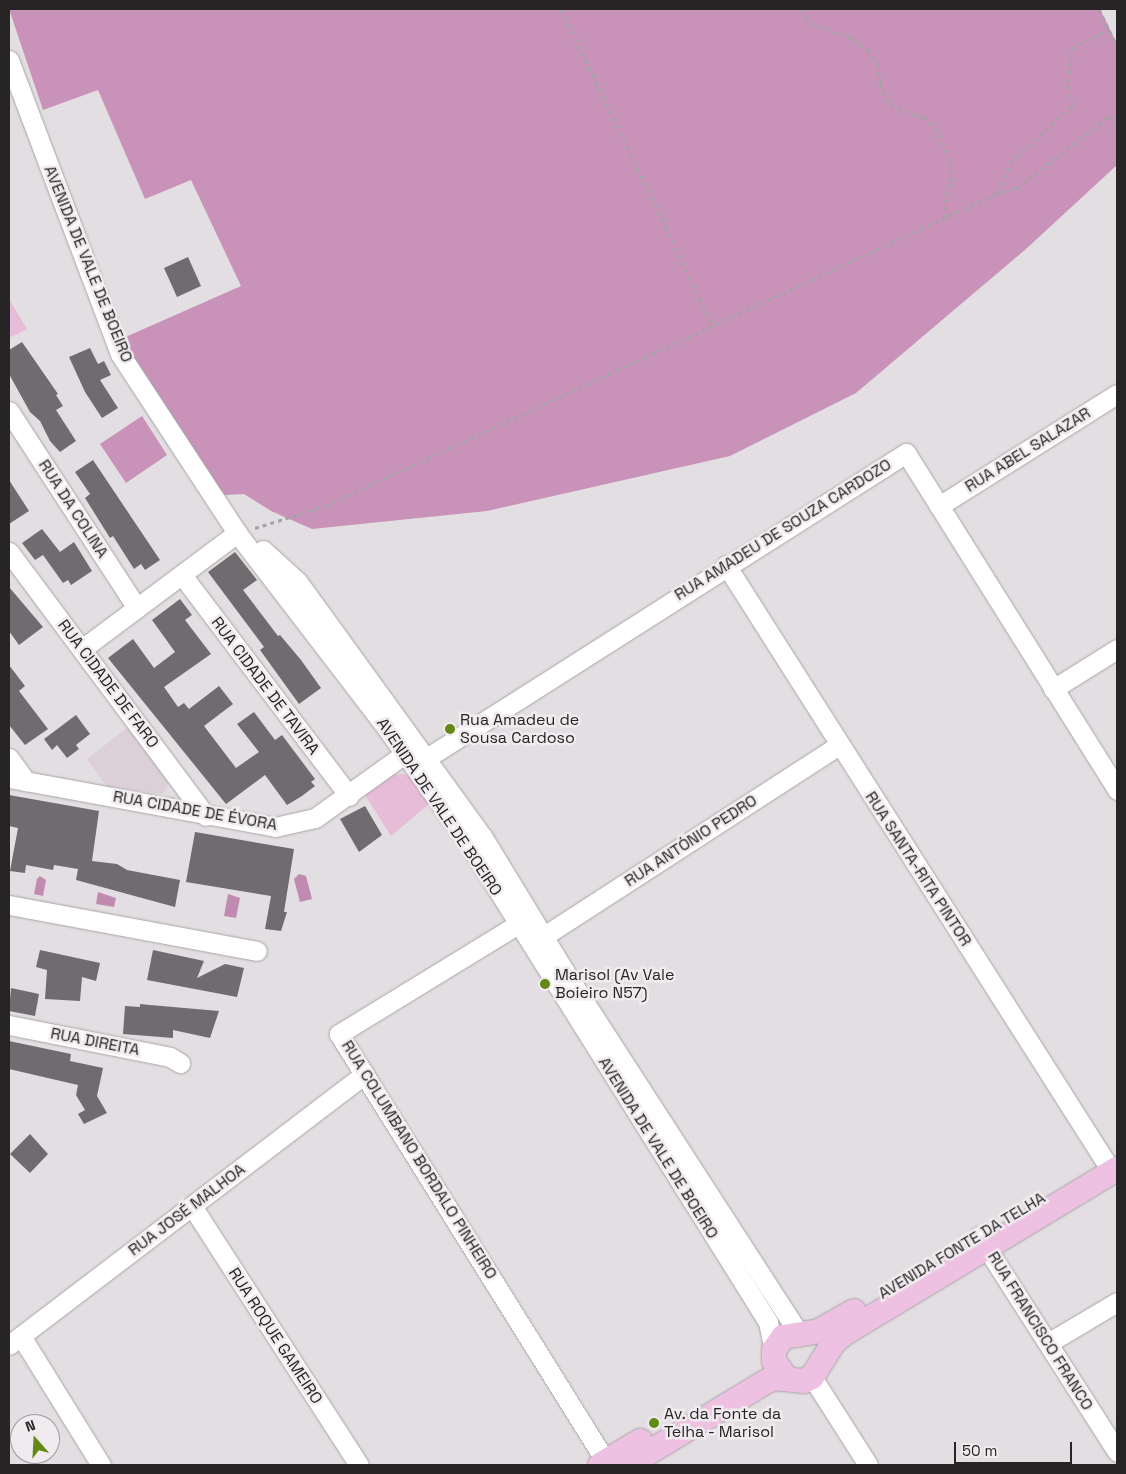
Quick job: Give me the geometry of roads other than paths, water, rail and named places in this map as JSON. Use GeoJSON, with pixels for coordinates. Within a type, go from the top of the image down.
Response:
{"type":"FeatureCollection","features":[{"type":"Feature","properties":{"kind":"main road","name":"AVENIDA FONTE DA TELHA"},"geometry":{"type":"LineString","coordinates":[[610,1464],[747,1376],[774,1352],[783,1337],[830,1325],[983,1242],[1113,1164]]}},
{"type":"Feature","properties":{"kind":"main road","name":"AVENIDA FONTE DA TELHA"},"geometry":{"type":"LineString","coordinates":[[817,1370],[833,1343],[983,1242]]}},
{"type":"Feature","properties":{"kind":"main road"},"geometry":{"type":"LineString","coordinates":[[610,1464],[774,1378],[804,1380],[817,1370],[819,1344],[801,1333]]}},
{"type":"Feature","properties":{"kind":"main road"},"geometry":{"type":"LineString","coordinates":[[774,1352],[776,1368],[786,1378]]}},
{"type":"Feature","properties":{"kind":"street","name":"AVENIDA DE VALE DE BOEIRO"},"geometry":{"type":"LineString","coordinates":[[9,60],[120,354],[237,533],[264,564],[416,756],[469,844],[524,920],[768,1322],[774,1352]]}},
{"type":"Feature","properties":{"kind":"street","name":"RUA ABEL SALAZAR"},"geometry":{"type":"LineString","coordinates":[[939,506],[1117,394]]}},
{"type":"Feature","properties":{"kind":"street","name":"RUA DA COLINA"},"geometry":{"type":"LineString","coordinates":[[9,411],[137,608]]}},
{"type":"Feature","properties":{"kind":"street","name":"RUA AMADEU DE SOUZA CARDOZO"},"geometry":{"type":"LineString","coordinates":[[416,756],[906,453],[1117,790]]}},
{"type":"Feature","properties":{"kind":"street"},"geometry":{"type":"LineString","coordinates":[[82,649],[237,533]]}},
{"type":"Feature","properties":{"kind":"street","name":"RUA CIDADE DE FARO"},"geometry":{"type":"LineString","coordinates":[[9,552],[206,816]]}},
{"type":"Feature","properties":{"kind":"street","name":"RUA SANTA-RITA PINTOR"},"geometry":{"type":"LineString","coordinates":[[726,564],[840,745],[1113,1164]]}},
{"type":"Feature","properties":{"kind":"street","name":"RUA CIDADE DE TAVIRA"},"geometry":{"type":"LineString","coordinates":[[182,575],[349,796]]}},
{"type":"Feature","properties":{"kind":"street"},"geometry":{"type":"LineString","coordinates":[[1054,689],[1117,649]]}},
{"type":"Feature","properties":{"kind":"street","name":"RUA ANTÓNIO PEDRO"},"geometry":{"type":"LineString","coordinates":[[536,940],[840,745]]}},
{"type":"Feature","properties":{"kind":"street","name":"RUA CIDADE DE ÉVORA"},"geometry":{"type":"LineString","coordinates":[[17,779],[263,826],[288,826],[315,818],[416,756]]}},
{"type":"Feature","properties":{"kind":"street"},"geometry":{"type":"LineString","coordinates":[[9,758],[17,779]]}},
{"type":"Feature","properties":{"kind":"street"},"geometry":{"type":"LineString","coordinates":[[9,905],[257,951]]}},
{"type":"Feature","properties":{"kind":"street","name":"RUA COLUMBANO BORDALO PINHEIRO"},"geometry":{"type":"LineString","coordinates":[[524,920],[339,1034],[610,1464]]}},
{"type":"Feature","properties":{"kind":"street","name":"AVENIDA DE VALE DE BOEIRO"},"geometry":{"type":"LineString","coordinates":[[536,940],[801,1333]]}},
{"type":"Feature","properties":{"kind":"street","name":"RUA DIREITA"},"geometry":{"type":"LineString","coordinates":[[9,1025],[170,1057],[180,1063]]}},
{"type":"Feature","properties":{"kind":"street","name":"RUA JOSÉ MALHOA"},"geometry":{"type":"LineString","coordinates":[[15,1340],[365,1074]]}},
{"type":"Feature","properties":{"kind":"street","name":"RUA ROQUE GAMEIRO"},"geometry":{"type":"LineString","coordinates":[[192,1206],[358,1465]]}},
{"type":"Feature","properties":{"kind":"street","name":"RUA FRANCISCO FRANCO"},"geometry":{"type":"LineString","coordinates":[[983,1242],[1117,1452]]}},
{"type":"Feature","properties":{"kind":"street"},"geometry":{"type":"LineString","coordinates":[[1048,1343],[1117,1302]]}},
{"type":"Feature","properties":{"kind":"street"},"geometry":{"type":"LineString","coordinates":[[15,1340],[101,1465]]}},
{"type":"Feature","properties":{"kind":"street"},"geometry":{"type":"LineString","coordinates":[[817,1370],[868,1465]]}},
{"type":"Feature","properties":{"kind":"place","name":"Rua Amadeu de Sousa Cardoso"},"geometry":{"type":"Point","coordinates":[450,729]}},
{"type":"Feature","properties":{"kind":"place","name":"Marisol (Av Vale Boieiro N57)"},"geometry":{"type":"Point","coordinates":[545,984]}},
{"type":"Feature","properties":{"kind":"place","name":"Av. da Fonte da Telha - Marisol"},"geometry":{"type":"Point","coordinates":[654,1423]}}]}
